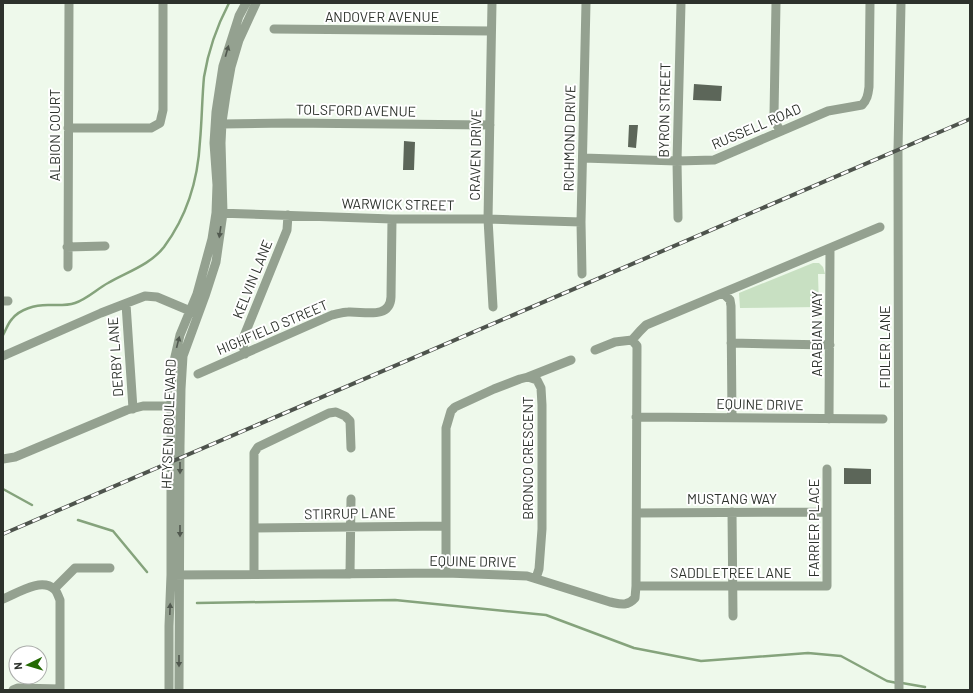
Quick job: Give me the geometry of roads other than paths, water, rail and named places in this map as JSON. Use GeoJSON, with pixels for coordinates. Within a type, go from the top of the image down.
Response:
{"type":"FeatureCollection","features":[{"type":"Feature","properties":{"kind":"street","name":"ALBION COURT"},"geometry":{"type":"LineString","coordinates":[[68,267],[69,3]]}},
{"type":"Feature","properties":{"kind":"street"},"geometry":{"type":"LineString","coordinates":[[68,128],[150,128],[160,123],[163,110],[163,3]]}},
{"type":"Feature","properties":{"kind":"street","name":"HEYSEN BOULEVARD"},"geometry":{"type":"LineString","coordinates":[[219,213],[214,143],[216,112],[223,66],[239,16],[246,3]]}},
{"type":"Feature","properties":{"kind":"street","name":"HEYSEN BOULEVARD"},"geometry":{"type":"LineString","coordinates":[[169,690],[169,626],[176,575],[183,356],[219,213],[222,124],[231,67],[239,40],[256,3]]}},
{"type":"Feature","properties":{"kind":"street","name":"CRAVEN DRIVE"},"geometry":{"type":"LineString","coordinates":[[492,3],[488,220],[493,307]]}},
{"type":"Feature","properties":{"kind":"street","name":"RICHMOND DRIVE"},"geometry":{"type":"LineString","coordinates":[[582,274],[581,222],[586,3]]}},
{"type":"Feature","properties":{"kind":"street","name":"BYRON STREET"},"geometry":{"type":"LineString","coordinates":[[678,218],[677,161],[681,3]]}},
{"type":"Feature","properties":{"kind":"street"},"geometry":{"type":"LineString","coordinates":[[776,3],[774,114],[780,131]]}},
{"type":"Feature","properties":{"kind":"street","name":"RUSSELL ROAD"},"geometry":{"type":"LineString","coordinates":[[583,158],[677,161],[714,160],[828,111],[854,108],[862,105],[866,102],[868,88],[870,3]]}},
{"type":"Feature","properties":{"kind":"street","name":"FIDLER LANE"},"geometry":{"type":"LineString","coordinates":[[899,690],[898,150],[901,3]]}},
{"type":"Feature","properties":{"kind":"street","name":"ANDOVER AVENUE"},"geometry":{"type":"LineString","coordinates":[[274,30],[491,31]]}},
{"type":"Feature","properties":{"kind":"street","name":"TOLSFORD AVENUE"},"geometry":{"type":"LineString","coordinates":[[222,124],[288,123],[490,125]]}},
{"type":"Feature","properties":{"kind":"street","name":"WARWICK STREET"},"geometry":{"type":"LineString","coordinates":[[219,213],[392,219],[581,222]]}},
{"type":"Feature","properties":{"kind":"street","name":"KELVIN LANE"},"geometry":{"type":"LineString","coordinates":[[244,354],[242,341],[287,230],[288,215]]}},
{"type":"Feature","properties":{"kind":"street","name":"HIGHFIELD STREET"},"geometry":{"type":"LineString","coordinates":[[198,374],[332,315],[348,312],[377,313],[386,309],[391,300],[392,219]]}},
{"type":"Feature","properties":{"kind":"street"},"geometry":{"type":"LineString","coordinates":[[595,350],[615,342],[632,340],[646,325],[724,294],[880,227]]}},
{"type":"Feature","properties":{"kind":"street"},"geometry":{"type":"LineString","coordinates":[[67,247],[105,246]]}},
{"type":"Feature","properties":{"kind":"street","name":"ARABIAN WAY"},"geometry":{"type":"LineString","coordinates":[[829,419],[830,249]]}},
{"type":"Feature","properties":{"kind":"street"},"geometry":{"type":"LineString","coordinates":[[724,294],[730,300],[731,306],[732,417]]}},
{"type":"Feature","properties":{"kind":"street"},"geometry":{"type":"LineString","coordinates":[[3,356],[101,313],[145,296],[157,297],[194,312]]}},
{"type":"Feature","properties":{"kind":"street","name":"DERBY LANE"},"geometry":{"type":"LineString","coordinates":[[126,304],[133,409]]}},
{"type":"Feature","properties":{"kind":"street","name":"HEYSEN BOULEVARD"},"geometry":{"type":"LineString","coordinates":[[179,690],[171,387],[174,360],[180,335],[194,312]]}},
{"type":"Feature","properties":{"kind":"street","name":"EQUINE DRIVE"},"geometry":{"type":"LineString","coordinates":[[176,575],[446,573],[527,576],[622,605],[629,604],[635,598],[636,586],[637,346],[632,340]]}},
{"type":"Feature","properties":{"kind":"street"},"geometry":{"type":"LineString","coordinates":[[731,343],[830,345]]}},
{"type":"Feature","properties":{"kind":"street"},"geometry":{"type":"LineString","coordinates":[[528,377],[571,360]]}},
{"type":"Feature","properties":{"kind":"street","name":"BRONCO CRESCENT"},"geometry":{"type":"LineString","coordinates":[[446,573],[446,428],[451,411],[456,407],[494,390],[528,377],[537,380],[541,388],[542,405],[542,529],[539,569],[536,578]]}},
{"type":"Feature","properties":{"kind":"street"},"geometry":{"type":"LineString","coordinates":[[3,459],[15,457],[83,427],[133,409],[143,406],[171,406]]}},
{"type":"Feature","properties":{"kind":"street"},"geometry":{"type":"LineString","coordinates":[[254,574],[254,453],[258,447],[299,426],[329,413],[336,412],[345,416],[350,421],[351,448]]}},
{"type":"Feature","properties":{"kind":"street","name":"EQUINE DRIVE"},"geometry":{"type":"LineString","coordinates":[[636,417],[883,419]]}},
{"type":"Feature","properties":{"kind":"street","name":"FARRIER PLACE"},"geometry":{"type":"LineString","coordinates":[[826,469],[827,586]]}},
{"type":"Feature","properties":{"kind":"street"},"geometry":{"type":"LineString","coordinates":[[350,574],[351,499]]}},
{"type":"Feature","properties":{"kind":"street"},"geometry":{"type":"LineString","coordinates":[[732,512],[733,616]]}},
{"type":"Feature","properties":{"kind":"street","name":"MUSTANG WAY"},"geometry":{"type":"LineString","coordinates":[[636,513],[827,512]]}},
{"type":"Feature","properties":{"kind":"street","name":"STIRRUP LANE"},"geometry":{"type":"LineString","coordinates":[[254,528],[446,526]]}},
{"type":"Feature","properties":{"kind":"street"},"geometry":{"type":"LineString","coordinates":[[54,589],[75,568],[110,568]]}},
{"type":"Feature","properties":{"kind":"street"},"geometry":{"type":"LineString","coordinates":[[3,599],[37,584],[46,585],[54,589],[60,600],[60,689],[18,688],[13,690]]}},
{"type":"Feature","properties":{"kind":"street","name":"SADDLETREE LANE"},"geometry":{"type":"LineString","coordinates":[[636,586],[827,586]]}},
{"type":"Feature","properties":{"kind":"waterway"},"geometry":{"type":"LineString","coordinates":[[3,335],[11,321],[23,310],[43,305],[68,305],[75,303],[108,283],[138,268],[152,259],[164,247],[179,223],[194,184],[199,155],[204,77],[214,39],[229,3]]}},
{"type":"Feature","properties":{"kind":"waterway"},"geometry":{"type":"LineString","coordinates":[[3,489],[32,505]]}},
{"type":"Feature","properties":{"kind":"waterway"},"geometry":{"type":"LineString","coordinates":[[78,520],[113,531],[147,572]]}},
{"type":"Feature","properties":{"kind":"waterway"},"geometry":{"type":"LineString","coordinates":[[197,603],[395,600],[546,615],[634,648],[701,661],[808,653],[841,656],[887,681],[897,683]]}},
{"type":"Feature","properties":{"kind":"waterway"},"geometry":{"type":"LineString","coordinates":[[902,683],[925,687]]}},
{"type":"Feature","properties":{"kind":"railway"},"geometry":{"type":"LineString","coordinates":[[3,534],[970,119]]}}]}
